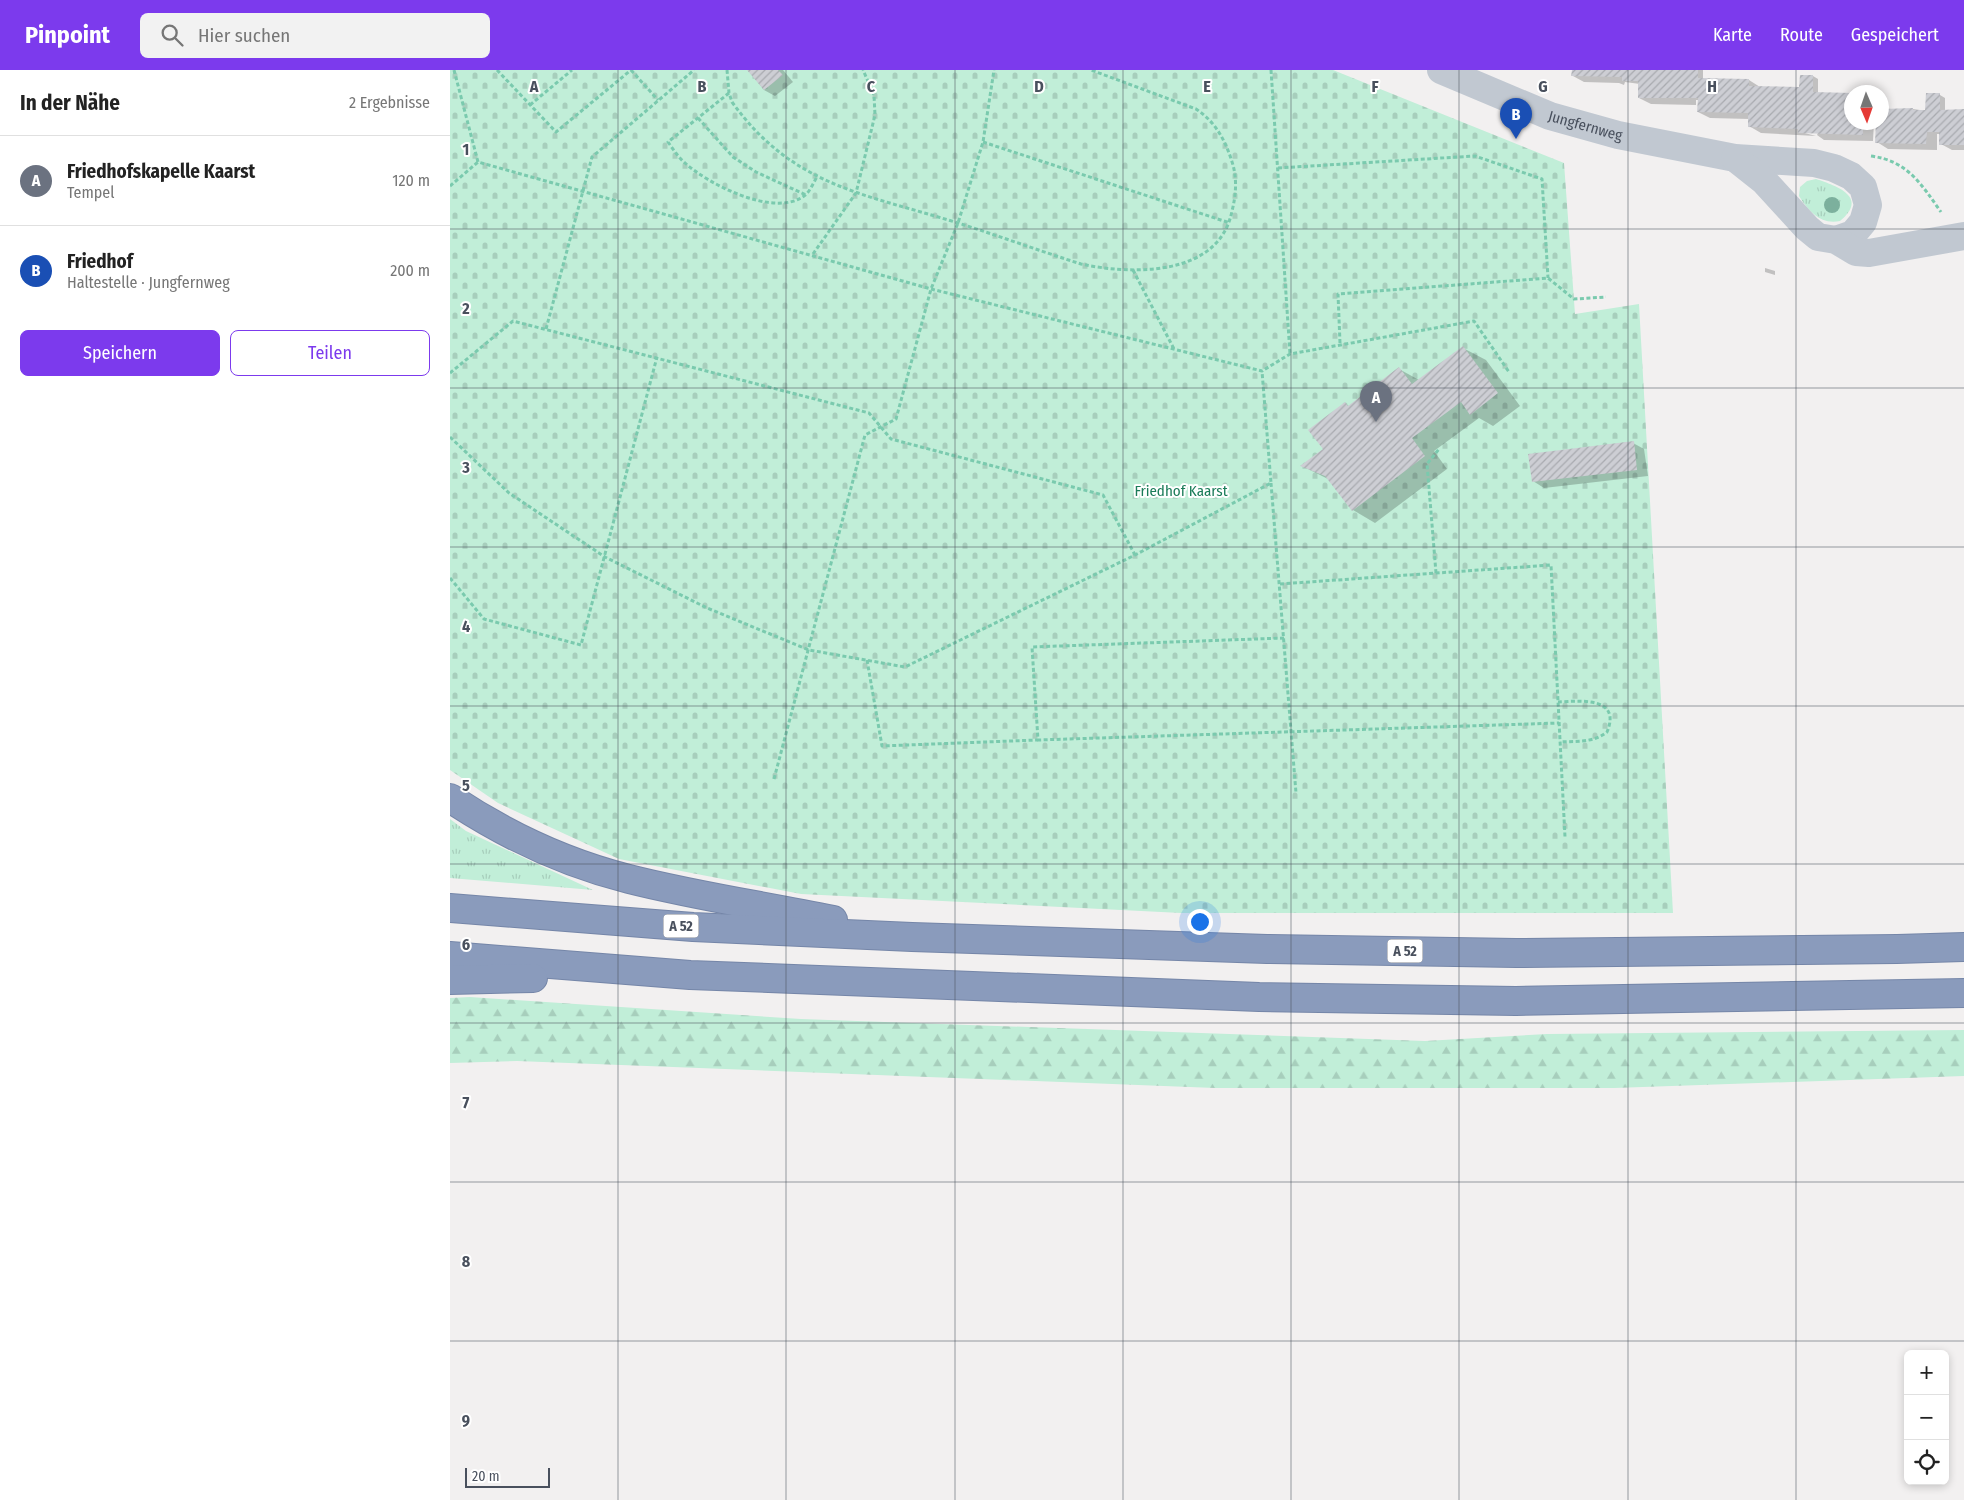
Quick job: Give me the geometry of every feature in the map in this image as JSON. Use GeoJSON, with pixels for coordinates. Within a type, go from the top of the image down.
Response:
{"type":"FeatureCollection","features":[{"type":"Feature","properties":{"kind":"highway"},"geometry":{"type":"LineString","coordinates":[[450,798],[516,837],[564,858],[627,879],[912,937]]}},
{"type":"Feature","properties":{"kind":"highway","name":"A 52"},"geometry":{"type":"LineString","coordinates":[[450,908],[693,927],[1257,949],[1516,953],[1964,947]]}},
{"type":"Feature","properties":{"kind":"highway"},"geometry":{"type":"LineString","coordinates":[[450,956],[690,975],[1259,997],[1487,1000],[1964,993]]}},
{"type":"Feature","properties":{"kind":"highway"},"geometry":{"type":"LineString","coordinates":[[450,980],[690,975]]}},
{"type":"Feature","properties":{"kind":"street","name":"Jungfernweg"},"geometry":{"type":"LineString","coordinates":[[1443,70],[1558,118],[1633,138],[1735,158],[1814,163],[1851,176],[1863,187],[1868,205],[1864,222],[1853,234],[1836,240]]}},
{"type":"Feature","properties":{"kind":"street","name":"Jungfernweg"},"geometry":{"type":"LineString","coordinates":[[1735,158],[1764,181],[1807,228],[1818,237],[1836,240],[1856,252],[1869,254],[1964,236]]}},
{"type":"Feature","properties":{"kind":"path"},"geometry":{"type":"LineString","coordinates":[[454,70],[478,162]]}},
{"type":"Feature","properties":{"kind":"path"},"geometry":{"type":"LineString","coordinates":[[497,70],[556,132],[631,70],[658,100]]}},
{"type":"Feature","properties":{"kind":"path"},"geometry":{"type":"LineString","coordinates":[[530,105],[572,70]]}},
{"type":"Feature","properties":{"kind":"path"},"geometry":{"type":"LineString","coordinates":[[546,328],[592,156],[694,70]]}},
{"type":"Feature","properties":{"kind":"path"},"geometry":{"type":"LineString","coordinates":[[727,70],[729,93],[738,110],[778,152],[817,177],[856,193],[958,223],[1080,264],[1133,270],[1154,269],[1190,261],[1213,246],[1230,223],[1235,198],[1234,172],[1228,148],[1213,124],[1196,110],[1091,70]]}},
{"type":"Feature","properties":{"kind":"path"},"geometry":{"type":"LineString","coordinates":[[813,254],[856,193],[876,116],[874,95],[863,70]]}},
{"type":"Feature","properties":{"kind":"path"},"geometry":{"type":"LineString","coordinates":[[774,780],[865,435],[896,419],[931,288],[958,223],[983,142],[994,70]]}},
{"type":"Feature","properties":{"kind":"path"},"geometry":{"type":"LineString","coordinates":[[1271,70],[1290,354]]}},
{"type":"Feature","properties":{"kind":"path"},"geometry":{"type":"LineString","coordinates":[[729,93],[668,142],[691,168],[737,193],[769,203],[788,203],[806,194],[817,177]]}},
{"type":"Feature","properties":{"kind":"path"},"geometry":{"type":"LineString","coordinates":[[698,118],[733,157],[756,172],[806,194]]}},
{"type":"Feature","properties":{"kind":"path"},"geometry":{"type":"LineString","coordinates":[[983,142],[1230,223]]}},
{"type":"Feature","properties":{"kind":"path"},"geometry":{"type":"LineString","coordinates":[[1278,168],[1475,156],[1542,179],[1548,278]]}},
{"type":"Feature","properties":{"kind":"path"},"geometry":{"type":"LineString","coordinates":[[450,186],[478,162]]}},
{"type":"Feature","properties":{"kind":"path"},"geometry":{"type":"LineString","coordinates":[[478,162],[931,288],[1262,371],[1290,354],[1340,343],[1474,321],[1509,372]]}},
{"type":"Feature","properties":{"kind":"path"},"geometry":{"type":"LineString","coordinates":[[1133,270],[1174,349]]}},
{"type":"Feature","properties":{"kind":"path"},"geometry":{"type":"LineString","coordinates":[[1340,343],[1338,294],[1548,278],[1574,299],[1606,297]]}},
{"type":"Feature","properties":{"kind":"path"},"geometry":{"type":"LineString","coordinates":[[450,373],[514,321],[869,413],[891,439],[1103,494],[1135,555]]}},
{"type":"Feature","properties":{"kind":"path"},"geometry":{"type":"LineString","coordinates":[[450,578],[484,619],[581,645],[606,557],[657,357]]}},
{"type":"Feature","properties":{"kind":"path"},"geometry":{"type":"LineString","coordinates":[[1262,371],[1296,793]]}},
{"type":"Feature","properties":{"kind":"path"},"geometry":{"type":"LineString","coordinates":[[450,437],[509,493],[606,557],[707,608],[809,650],[904,667],[1135,555],[1271,484]]}},
{"type":"Feature","properties":{"kind":"path"},"geometry":{"type":"LineString","coordinates":[[1436,573],[1427,464],[1439,449]]}},
{"type":"Feature","properties":{"kind":"path"},"geometry":{"type":"LineString","coordinates":[[1280,584],[1551,565],[1565,838]]}},
{"type":"Feature","properties":{"kind":"path"},"geometry":{"type":"LineString","coordinates":[[1038,740],[1032,647],[1284,638]]}},
{"type":"Feature","properties":{"kind":"path"},"geometry":{"type":"LineString","coordinates":[[867,660],[882,746],[1559,723]]}},
{"type":"Feature","properties":{"kind":"path"},"geometry":{"type":"LineString","coordinates":[[1558,702],[1598,702],[1604,706],[1610,719],[1607,732],[1600,737],[1593,740],[1560,742]]}},
{"type":"Feature","properties":{"kind":"green space","name":"Friedhof Kaarst"},"geometry":{"type":"Polygon","coordinates":[[[450,70],[1333,70],[1564,163],[1575,314],[1639,304],[1673,913],[1181,913],[801,894],[619,859],[498,803],[450,770],[450,70]]]}},
{"type":"Feature","properties":{"kind":"green space"},"geometry":{"type":"Polygon","coordinates":[[[1816,179],[1840,189],[1851,199],[1848,213],[1840,221],[1827,221],[1816,216],[1799,196],[1800,187],[1807,181],[1816,179]]]}},
{"type":"Feature","properties":{"kind":"green space"},"geometry":{"type":"Polygon","coordinates":[[[450,819],[466,831],[593,890],[450,878],[450,819]]]}},
{"type":"Feature","properties":{"kind":"green space"},"geometry":{"type":"Polygon","coordinates":[[[470,997],[801,1019],[1425,1041],[1547,1034],[1964,1030],[1964,1076],[1614,1088],[1215,1088],[517,1061],[450,1063],[450,998],[470,997]]]}},
{"type":"Feature","properties":{"kind":"building"},"geometry":{"type":"Polygon","coordinates":[[[747,70],[778,70],[783,75],[764,90],[747,70]]]}},
{"type":"Feature","properties":{"kind":"building"},"geometry":{"type":"Polygon","coordinates":[[[1572,70],[1698,70],[1698,78],[1749,79],[1749,86],[1799,87],[1800,75],[1813,75],[1813,92],[1844,93],[1844,130],[1863,130],[1863,135],[1798,133],[1798,129],[1748,127],[1748,113],[1697,112],[1698,98],[1638,98],[1638,81],[1622,81],[1622,77],[1571,76],[1572,70]]]}},
{"type":"Feature","properties":{"kind":"building"},"geometry":{"type":"Polygon","coordinates":[[[1926,93],[1940,93],[1940,110],[1964,109],[1964,145],[1939,145],[1939,132],[1927,132],[1926,144],[1875,143],[1876,130],[1889,130],[1889,109],[1913,108],[1913,110],[1925,110],[1926,93]]]}},
{"type":"Feature","properties":{"kind":"building"},"geometry":{"type":"Polygon","coordinates":[[[1463,346],[1498,393],[1470,415],[1461,402],[1412,438],[1425,456],[1352,511],[1325,476],[1300,466],[1323,449],[1308,430],[1345,402],[1348,406],[1399,367],[1412,384],[1463,346]]]}},
{"type":"Feature","properties":{"kind":"building"},"geometry":{"type":"Polygon","coordinates":[[[1634,441],[1637,470],[1532,482],[1528,454],[1634,441]]]}},
{"type":"Feature","properties":{"kind":"place","name":"Friedhof"},"geometry":{"type":"Point","coordinates":[1516,139]}},
{"type":"Feature","properties":{"kind":"place","name":"Friedhofskapelle Kaarst"},"geometry":{"type":"Point","coordinates":[1376,422]}}]}
